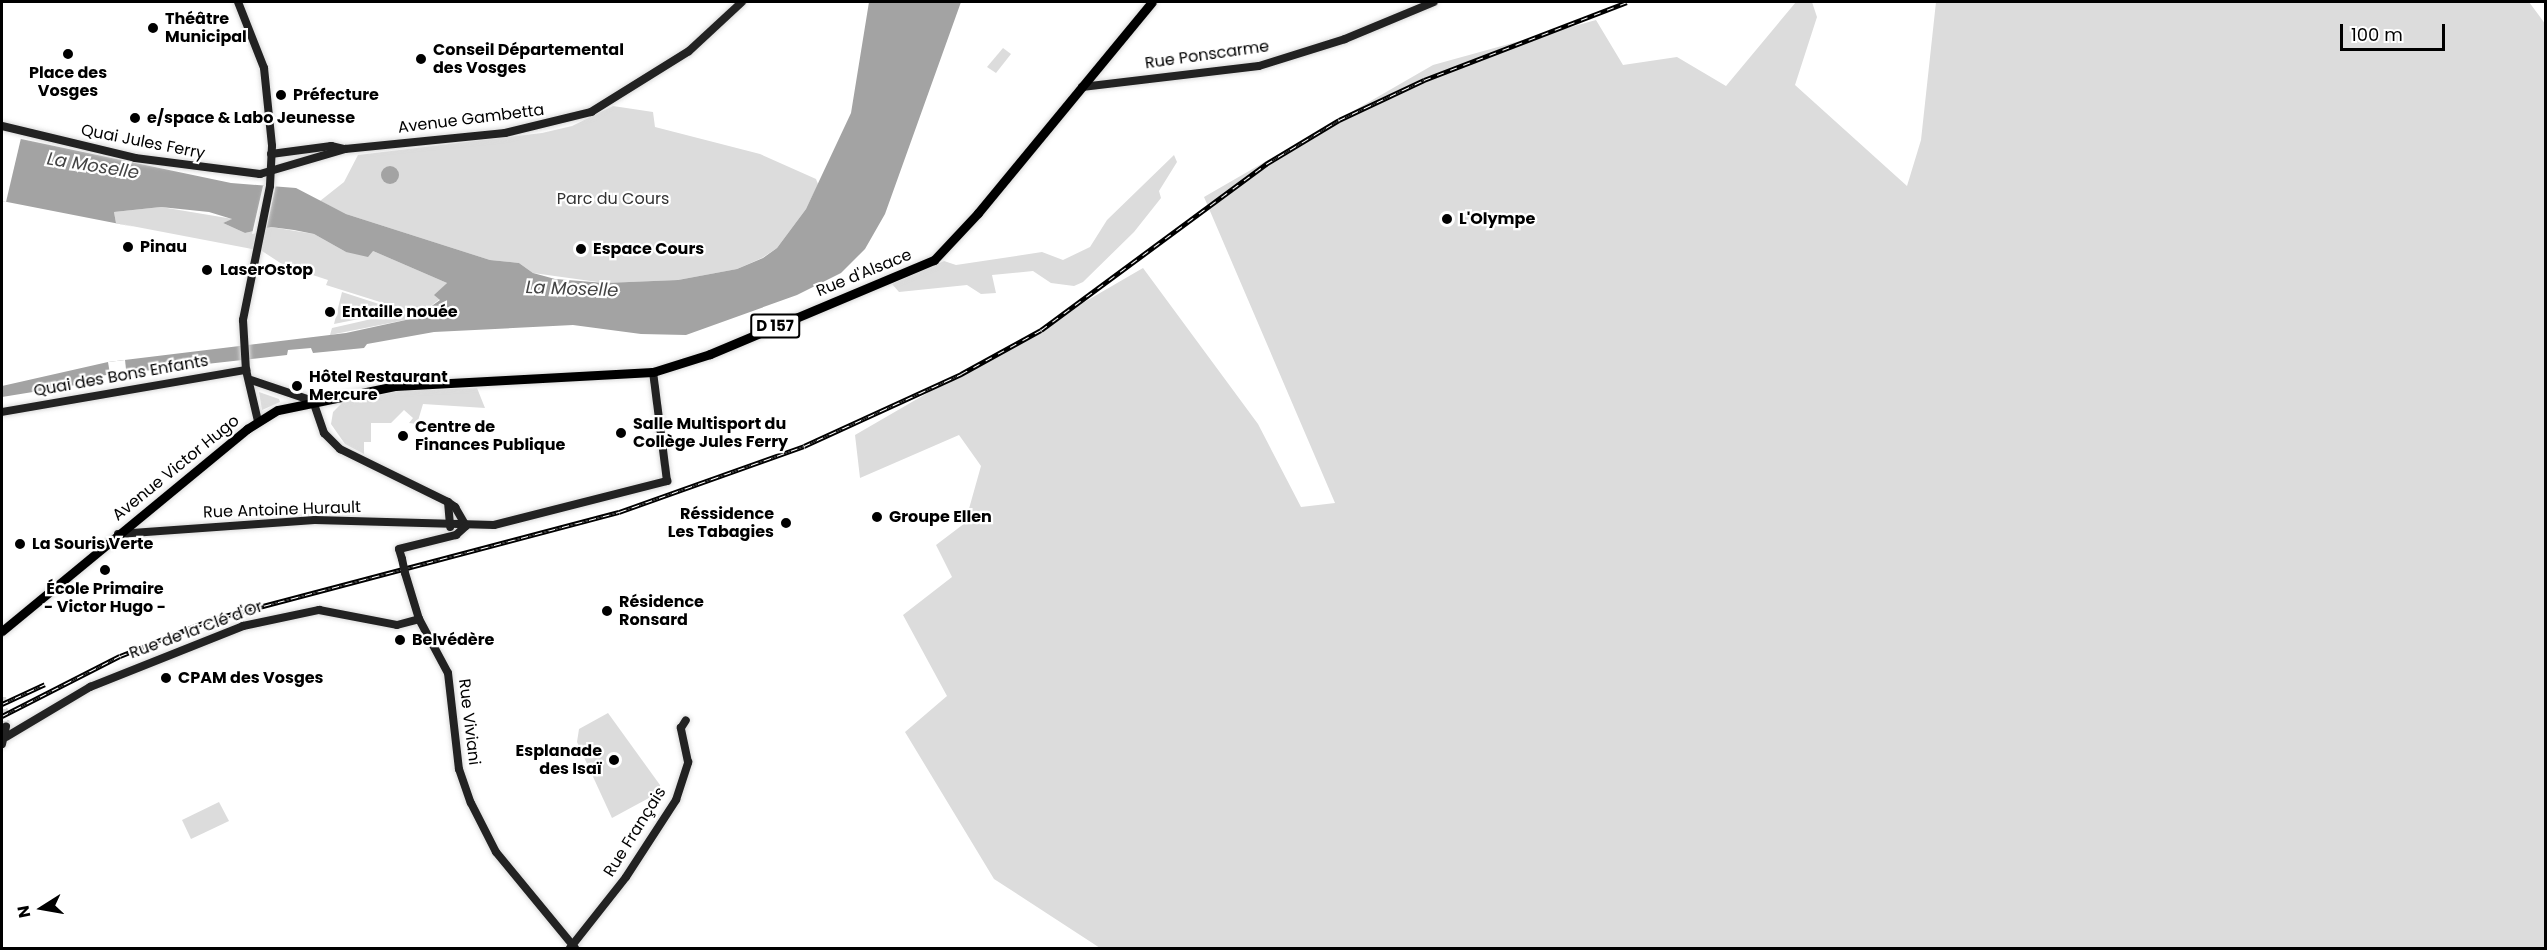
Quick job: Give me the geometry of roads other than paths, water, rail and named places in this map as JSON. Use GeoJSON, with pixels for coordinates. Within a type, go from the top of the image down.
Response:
{"type":"FeatureCollection","features":[{"type":"Feature","properties":{"kind":"main road","name":"Rue d'Alsace"},"geometry":{"type":"LineString","coordinates":[[313,401],[395,386],[653,372],[728,346],[942,255],[1152,2]]}},
{"type":"Feature","properties":{"kind":"main road","name":"Avenue Victor Hugo"},"geometry":{"type":"LineString","coordinates":[[2,631],[258,421],[278,410],[313,401]]}},
{"type":"Feature","properties":{"kind":"street"},"geometry":{"type":"LineString","coordinates":[[238,2],[261,59],[272,150],[270,186],[255,255],[243,337],[246,370],[251,380],[258,421]]}},
{"type":"Feature","properties":{"kind":"street","name":"Avenue Gambetta"},"geometry":{"type":"LineString","coordinates":[[271,172],[345,149],[505,133],[574,118],[659,71],[689,51],[742,2]]}},
{"type":"Feature","properties":{"kind":"street","name":"Rue Ponscarme"},"geometry":{"type":"LineString","coordinates":[[1082,87],[1258,66],[1345,39],[1434,2]]}},
{"type":"Feature","properties":{"kind":"street","name":"Quai Jules Ferry"},"geometry":{"type":"LineString","coordinates":[[2,126],[135,158],[246,173],[271,172]]}},
{"type":"Feature","properties":{"kind":"street","name":"Avenue Gambetta"},"geometry":{"type":"LineString","coordinates":[[272,150],[331,146],[345,149]]}},
{"type":"Feature","properties":{"kind":"street","name":"Quai des Bons Enfants"},"geometry":{"type":"LineString","coordinates":[[2,412],[246,370]]}},
{"type":"Feature","properties":{"kind":"street"},"geometry":{"type":"LineString","coordinates":[[445,538],[465,526],[514,521],[667,481],[653,372]]}},
{"type":"Feature","properties":{"kind":"street","name":"D 157"},"geometry":{"type":"LineString","coordinates":[[251,380],[313,401]]}},
{"type":"Feature","properties":{"kind":"street"},"geometry":{"type":"LineString","coordinates":[[313,401],[324,433],[340,449],[448,502],[455,507],[465,526]]}},
{"type":"Feature","properties":{"kind":"street"},"geometry":{"type":"LineString","coordinates":[[445,538],[450,531],[447,524],[451,511],[448,502]]}},
{"type":"Feature","properties":{"kind":"street","name":"Rue Antoine Hurault"},"geometry":{"type":"LineString","coordinates":[[118,534],[315,520],[436,523],[465,526]]}},
{"type":"Feature","properties":{"kind":"street","name":"Rue Viviani"},"geometry":{"type":"LineString","coordinates":[[445,538],[399,549],[419,619],[448,673],[459,769],[484,830],[496,852],[572,948]]}},
{"type":"Feature","properties":{"kind":"street","name":"Rue de la Clé d'Or"},"geometry":{"type":"LineString","coordinates":[[4,740],[90,687],[243,626],[301,612],[326,610],[397,625],[419,619]]}},
{"type":"Feature","properties":{"kind":"street","name":"Rue Français"},"geometry":{"type":"LineString","coordinates":[[572,948],[626,877],[676,800],[688,762],[681,728],[686,720]]}},
{"type":"Feature","properties":{"kind":"street"},"geometry":{"type":"LineString","coordinates":[[4,740],[6,726]]}},
{"type":"Feature","properties":{"kind":"water","name":"La Moselle"},"geometry":{"type":"Polygon","coordinates":[[[869,2],[961,2],[885,214],[865,249],[841,273],[797,295],[686,335],[641,334],[573,325],[434,332],[367,344],[364,348],[313,353],[311,348],[288,350],[287,355],[80,378],[76,385],[2,397],[2,386],[108,362],[346,333],[415,318],[440,300],[434,295],[447,283],[373,251],[368,257],[346,252],[314,234],[271,227],[245,233],[223,223],[232,219],[209,212],[161,207],[114,212],[116,223],[135,227],[2,201],[2,135],[231,183],[296,188],[346,214],[490,260],[519,263],[533,273],[555,279],[605,283],[678,280],[737,269],[763,258],[777,248],[806,209],[851,113],[869,2]]]}},
{"type":"Feature","properties":{"kind":"water"},"geometry":{"type":"Polygon","coordinates":[[[390,166],[396,169],[399,175],[396,181],[390,184],[384,181],[381,175],[384,169],[390,166]]]}},
{"type":"Feature","properties":{"kind":"tunnel"},"geometry":{"type":"LineString","coordinates":[[2,697],[6,726]]}},
{"type":"Feature","properties":{"kind":"railway"},"geometry":{"type":"LineString","coordinates":[[2,716],[120,656],[210,620],[619,512],[804,446],[961,374],[1041,330],[1266,164],[1339,120],[1424,80],[1627,2]]}},
{"type":"Feature","properties":{"kind":"railway"},"geometry":{"type":"LineString","coordinates":[[2,704],[45,684]]}},
{"type":"Feature","properties":{"kind":"place","name":"Théâtre Municipal"},"geometry":{"type":"Point","coordinates":[153,28]}},
{"type":"Feature","properties":{"kind":"place","name":"Place des Vosges"},"geometry":{"type":"Point","coordinates":[68,54]}},
{"type":"Feature","properties":{"kind":"place","name":"Conseil Départemental des Vosges"},"geometry":{"type":"Point","coordinates":[421,59]}},
{"type":"Feature","properties":{"kind":"place","name":"Préfecture"},"geometry":{"type":"Point","coordinates":[281,95]}},
{"type":"Feature","properties":{"kind":"place","name":"e/space & Labo Jeunesse"},"geometry":{"type":"Point","coordinates":[135,118]}},
{"type":"Feature","properties":{"kind":"place","name":"L'Olympe"},"geometry":{"type":"Point","coordinates":[1447,219]}},
{"type":"Feature","properties":{"kind":"place","name":"Pinau"},"geometry":{"type":"Point","coordinates":[128,247]}},
{"type":"Feature","properties":{"kind":"place","name":"Espace Cours"},"geometry":{"type":"Point","coordinates":[581,249]}},
{"type":"Feature","properties":{"kind":"place","name":"LaserOstop"},"geometry":{"type":"Point","coordinates":[207,270]}},
{"type":"Feature","properties":{"kind":"place","name":"Entaille nouée"},"geometry":{"type":"Point","coordinates":[330,312]}},
{"type":"Feature","properties":{"kind":"place","name":"Hôtel Restaurant Mercure"},"geometry":{"type":"Point","coordinates":[297,386]}},
{"type":"Feature","properties":{"kind":"place","name":"Salle Multisport du Collège Jules Ferry"},"geometry":{"type":"Point","coordinates":[621,433]}},
{"type":"Feature","properties":{"kind":"place","name":"Centre de Finances Publique"},"geometry":{"type":"Point","coordinates":[403,436]}},
{"type":"Feature","properties":{"kind":"place","name":"Groupe Ellen"},"geometry":{"type":"Point","coordinates":[877,517]}},
{"type":"Feature","properties":{"kind":"place","name":"Réssidence Les Tabagies"},"geometry":{"type":"Point","coordinates":[786,523]}},
{"type":"Feature","properties":{"kind":"place","name":"La Souris Verte"},"geometry":{"type":"Point","coordinates":[20,544]}},
{"type":"Feature","properties":{"kind":"place","name":"École Primaire - Victor Hugo -"},"geometry":{"type":"Point","coordinates":[105,570]}},
{"type":"Feature","properties":{"kind":"place","name":"Résidence Ronsard"},"geometry":{"type":"Point","coordinates":[607,611]}},
{"type":"Feature","properties":{"kind":"place","name":"Belvédère"},"geometry":{"type":"Point","coordinates":[400,640]}},
{"type":"Feature","properties":{"kind":"place","name":"CPAM des Vosges"},"geometry":{"type":"Point","coordinates":[166,678]}},
{"type":"Feature","properties":{"kind":"place","name":"Esplanade des Isaï"},"geometry":{"type":"Point","coordinates":[614,760]}},
{"type":"Feature","properties":{"kind":"park label","name":"Parc du Cours"},"geometry":{"type":"Point","coordinates":[613,199]}}]}
